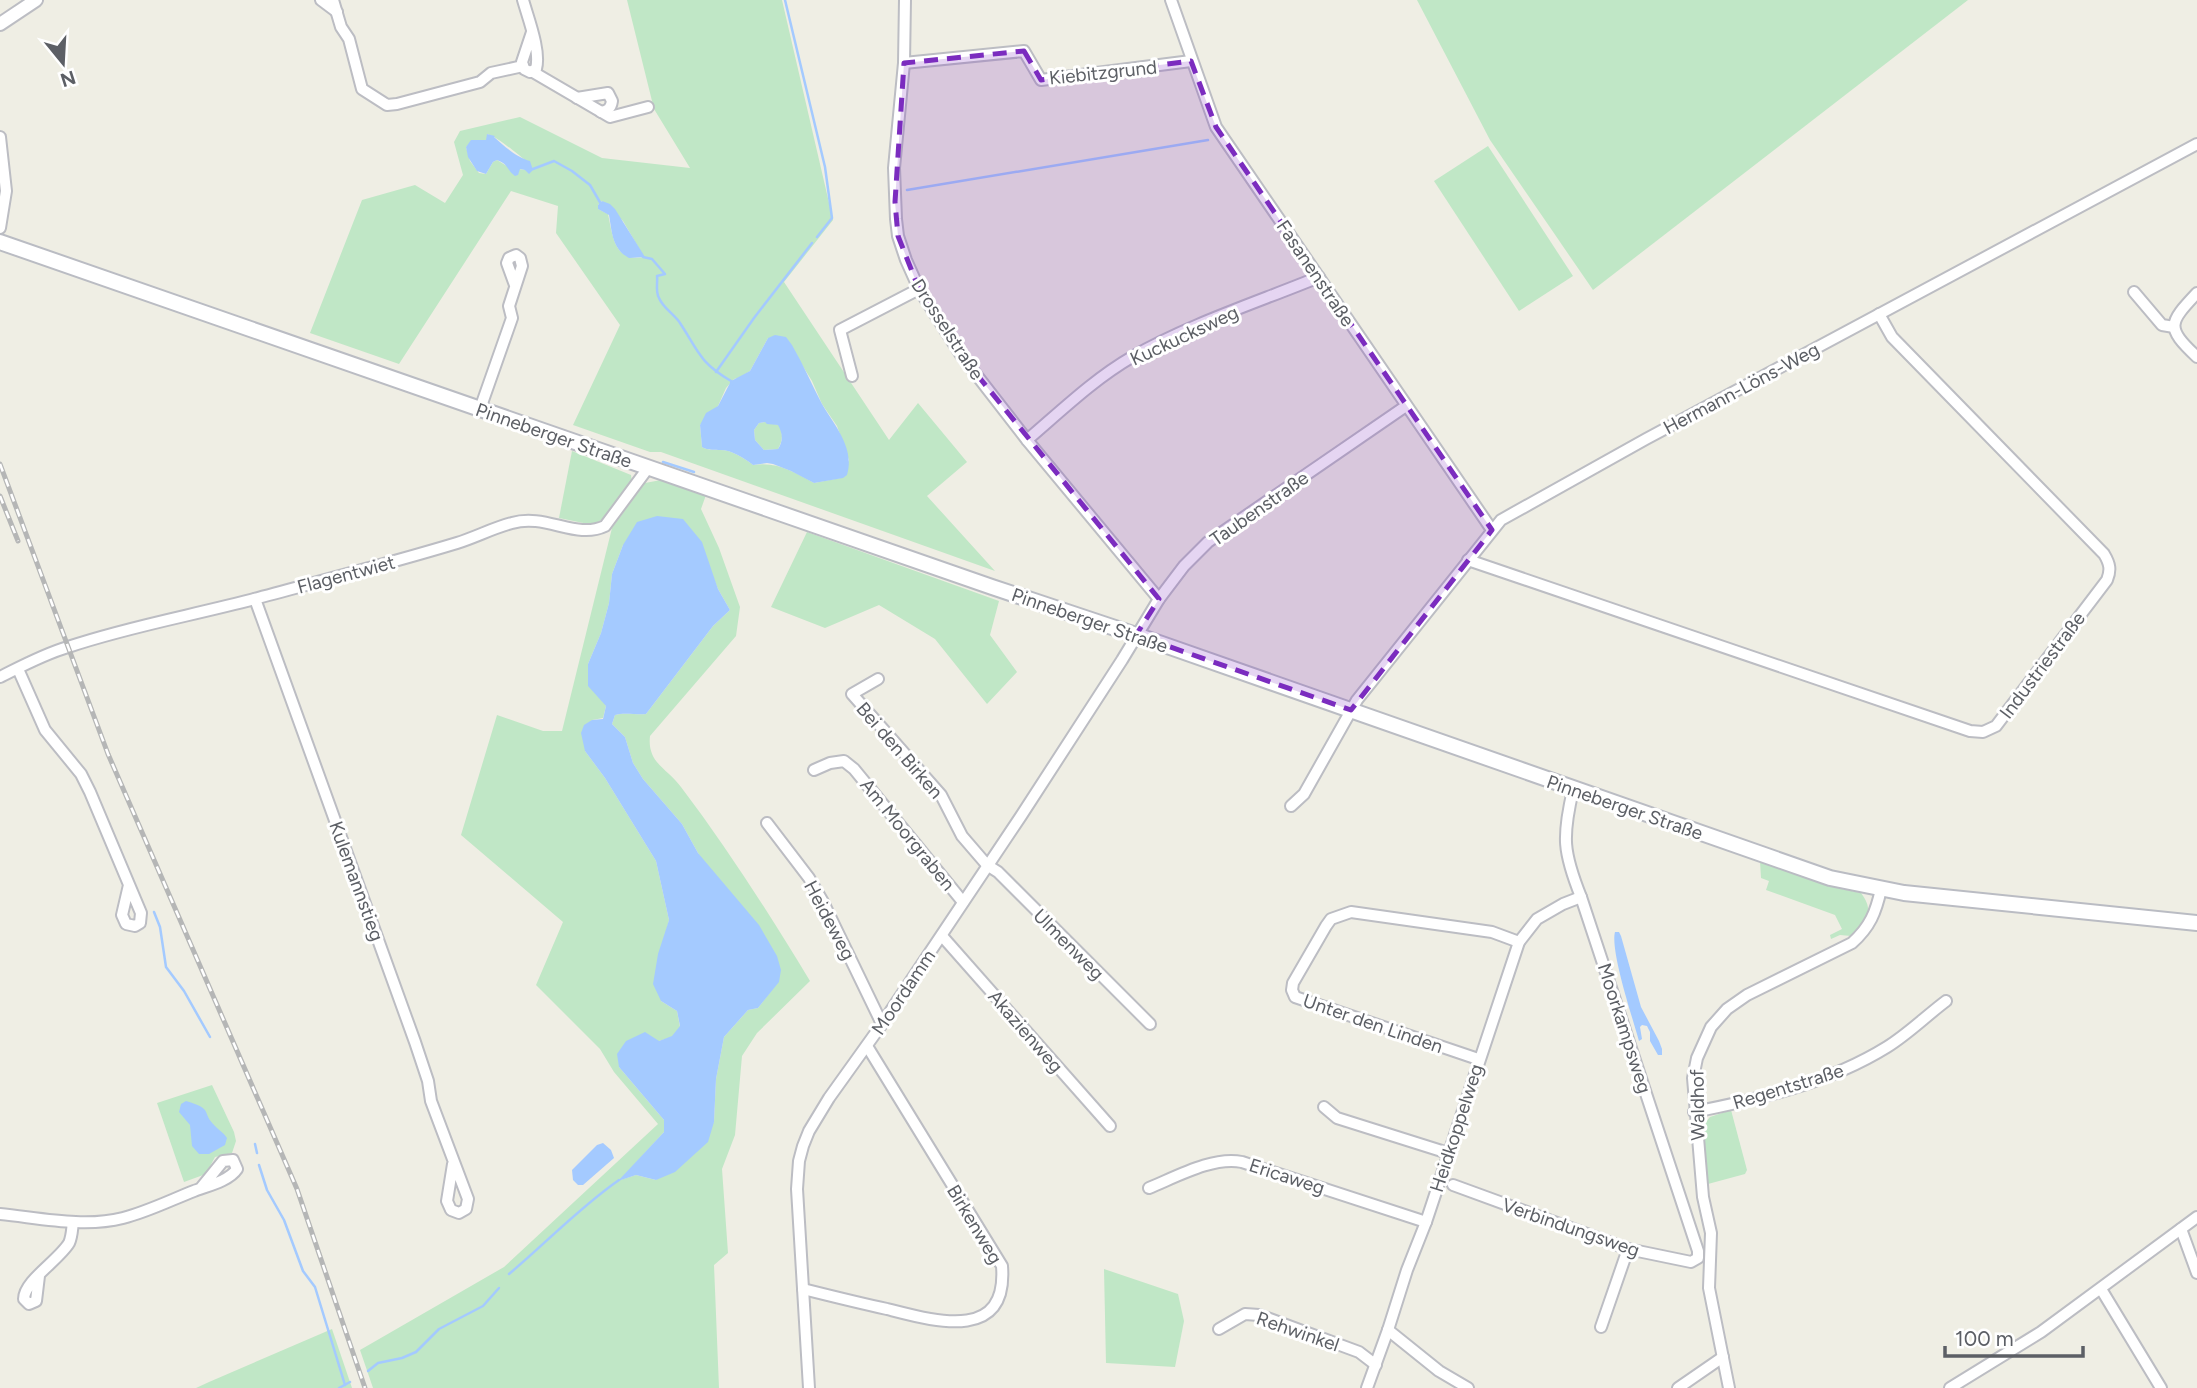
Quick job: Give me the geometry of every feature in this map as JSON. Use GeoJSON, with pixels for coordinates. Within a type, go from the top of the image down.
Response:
{"type":"FeatureCollection","features":[{"type":"Feature","properties":{"kind":"main road","name":"Pinneberger Straße"},"geometry":{"type":"LineString","coordinates":[[0,242],[1830,878],[1881,889],[2197,923]]}},
{"type":"Feature","properties":{"kind":"street"},"geometry":{"type":"LineString","coordinates":[[0,24],[36,0]]}},
{"type":"Feature","properties":{"kind":"street"},"geometry":{"type":"LineString","coordinates":[[321,0],[337,12]]}},
{"type":"Feature","properties":{"kind":"street"},"geometry":{"type":"LineString","coordinates":[[333,0],[341,27],[349,40],[362,89],[387,105],[475,84],[491,73],[523,66]]}},
{"type":"Feature","properties":{"kind":"street"},"geometry":{"type":"LineString","coordinates":[[523,0],[538,62],[533,72]]}},
{"type":"Feature","properties":{"kind":"street","name":"Drosselstraße"},"geometry":{"type":"LineString","coordinates":[[905,0],[904,63],[894,166],[898,236],[906,260],[919,289],[961,355],[1027,440],[1159,599]]}},
{"type":"Feature","properties":{"kind":"street","name":"Fasanenstraße"},"geometry":{"type":"LineString","coordinates":[[1171,0],[1216,128],[1492,530]]}},
{"type":"Feature","properties":{"kind":"street"},"geometry":{"type":"LineString","coordinates":[[532,32],[523,66],[526,71],[533,72],[612,117],[648,107]]}},
{"type":"Feature","properties":{"kind":"street","name":"Kiebitzgrund"},"geometry":{"type":"LineString","coordinates":[[904,63],[1024,51],[1041,80],[1191,61]]}},
{"type":"Feature","properties":{"kind":"street"},"geometry":{"type":"LineString","coordinates":[[577,98],[608,93],[612,101],[611,107],[601,112]]}},
{"type":"Feature","properties":{"kind":"street"},"geometry":{"type":"LineString","coordinates":[[0,137],[6,191],[0,228]]}},
{"type":"Feature","properties":{"kind":"street","name":"Hermann-Löns-Weg"},"geometry":{"type":"LineString","coordinates":[[1291,806],[1304,794],[1351,710],[1501,520],[1588,470],[2197,144]]}},
{"type":"Feature","properties":{"kind":"street","name":"Kuckucksweg"},"geometry":{"type":"LineString","coordinates":[[1027,440],[1103,376],[1130,358],[1163,341],[1319,277]]}},
{"type":"Feature","properties":{"kind":"street"},"geometry":{"type":"LineString","coordinates":[[480,409],[512,318],[509,306],[515,285]]}},
{"type":"Feature","properties":{"kind":"street"},"geometry":{"type":"LineString","coordinates":[[852,376],[840,330],[919,289]]}},
{"type":"Feature","properties":{"kind":"street"},"geometry":{"type":"LineString","coordinates":[[2134,292],[2162,325],[2174,327]]}},
{"type":"Feature","properties":{"kind":"street"},"geometry":{"type":"LineString","coordinates":[[2197,293],[2176,315],[2174,327],[2179,340],[2197,357]]}},
{"type":"Feature","properties":{"kind":"street","name":"Industriestraße"},"geometry":{"type":"LineString","coordinates":[[1468,560],[1970,731],[1983,732],[1996,726],[2107,580],[2110,564],[2102,552],[1892,337],[1879,314]]}},
{"type":"Feature","properties":{"kind":"street","name":"Taubenstraße"},"geometry":{"type":"LineString","coordinates":[[1136,635],[1184,566],[1208,542],[1406,406]]}},
{"type":"Feature","properties":{"kind":"street","name":"Flagentwiet"},"geometry":{"type":"LineString","coordinates":[[0,677],[68,647],[121,631],[255,599],[460,542],[523,520],[597,530],[605,526],[645,467]]}},
{"type":"Feature","properties":{"kind":"street","name":"Kulemannstieg"},"geometry":{"type":"LineString","coordinates":[[255,599],[412,1035],[453,1164]]}},
{"type":"Feature","properties":{"kind":"street","name":"Moordamm"},"geometry":{"type":"LineString","coordinates":[[809,1388],[797,1189],[803,1146],[829,1098],[942,936],[1104,689],[1136,635]]}},
{"type":"Feature","properties":{"kind":"street"},"geometry":{"type":"LineString","coordinates":[[18,668],[45,730],[81,774],[129,885]]}},
{"type":"Feature","properties":{"kind":"street","name":"Bei den Birken"},"geometry":{"type":"LineString","coordinates":[[878,679],[852,694],[941,795],[962,836],[987,865]]}},
{"type":"Feature","properties":{"kind":"street","name":"Am Moorgraben"},"geometry":{"type":"LineString","coordinates":[[814,769],[844,761],[854,769],[963,902]]}},
{"type":"Feature","properties":{"kind":"street","name":"Moorkampsweg"},"geometry":{"type":"LineString","coordinates":[[1573,790],[1564,845],[1698,1251],[1698,1258],[1691,1262]]}},
{"type":"Feature","properties":{"kind":"street","name":"Heideweg"},"geometry":{"type":"LineString","coordinates":[[767,823],[808,878],[822,902],[882,1024]]}},
{"type":"Feature","properties":{"kind":"street","name":"Ulmenweg"},"geometry":{"type":"LineString","coordinates":[[987,865],[998,872],[1150,1024]]}},
{"type":"Feature","properties":{"kind":"street","name":"Waldhof"},"geometry":{"type":"LineString","coordinates":[[1723,1357],[1709,1288],[1711,1233],[1703,1197],[1693,1079],[1697,1058],[1711,1027],[1727,1009],[1747,995],[1852,943],[1871,923],[1881,889]]}},
{"type":"Feature","properties":{"kind":"street","name":"Heidkoppelweg"},"geometry":{"type":"LineString","coordinates":[[1367,1388],[1407,1269],[1426,1222],[1518,942],[1537,919],[1581,897]]}},
{"type":"Feature","properties":{"kind":"street","name":"Unter den Linden"},"geometry":{"type":"LineString","coordinates":[[1478,1059],[1295,997],[1293,984],[1326,926],[1340,914],[1351,912],[1492,932],[1518,942]]}},
{"type":"Feature","properties":{"kind":"street","name":"Akazienweg"},"geometry":{"type":"LineString","coordinates":[[942,936],[1110,1126]]}},
{"type":"Feature","properties":{"kind":"street","name":"Regentstraße"},"geometry":{"type":"LineString","coordinates":[[1695,1112],[1738,1103],[1840,1072],[1886,1047],[1946,1000]]}},
{"type":"Feature","properties":{"kind":"street","name":"Birkenweg"},"geometry":{"type":"LineString","coordinates":[[803,1289],[928,1319],[956,1322],[976,1318],[989,1311],[999,1300],[1003,1284],[1002,1266],[867,1046]]}},
{"type":"Feature","properties":{"kind":"street"},"geometry":{"type":"LineString","coordinates":[[1324,1107],[1337,1118],[1448,1153]]}},
{"type":"Feature","properties":{"kind":"street","name":"Ericaweg"},"geometry":{"type":"LineString","coordinates":[[1149,1188],[1229,1159],[1426,1222]]}},
{"type":"Feature","properties":{"kind":"street","name":"Verbindungsweg"},"geometry":{"type":"LineString","coordinates":[[1452,1185],[1628,1249],[1691,1262]]}},
{"type":"Feature","properties":{"kind":"street"},"geometry":{"type":"LineString","coordinates":[[0,1214],[73,1222],[103,1221],[124,1218],[201,1188]]}},
{"type":"Feature","properties":{"kind":"street"},"geometry":{"type":"LineString","coordinates":[[1950,1388],[2041,1332],[2197,1217]]}},
{"type":"Feature","properties":{"kind":"street"},"geometry":{"type":"LineString","coordinates":[[39,1276],[68,1245],[73,1222]]}},
{"type":"Feature","properties":{"kind":"street"},"geometry":{"type":"LineString","coordinates":[[2181,1229],[2197,1273]]}},
{"type":"Feature","properties":{"kind":"street"},"geometry":{"type":"LineString","coordinates":[[1601,1327],[1628,1249]]}},
{"type":"Feature","properties":{"kind":"street"},"geometry":{"type":"LineString","coordinates":[[2101,1289],[2161,1388]]}},
{"type":"Feature","properties":{"kind":"street","name":"Rehwinkel"},"geometry":{"type":"LineString","coordinates":[[1219,1329],[1245,1314],[1259,1315],[1359,1352],[1376,1365]]}},
{"type":"Feature","properties":{"kind":"street"},"geometry":{"type":"LineString","coordinates":[[1388,1330],[1439,1371],[1468,1388]]}},
{"type":"Feature","properties":{"kind":"street"},"geometry":{"type":"LineString","coordinates":[[1678,1388],[1723,1357],[1730,1388]]}},
{"type":"Feature","properties":{"kind":"highlighted area"},"geometry":{"type":"Polygon","coordinates":[[[1024,51],[1041,80],[1191,61],[1216,127],[1492,530],[1351,710],[1136,635],[1159,599],[961,355],[919,289],[898,236],[895,202],[904,63],[1024,51]]]}},
{"type":"Feature","properties":{"kind":"green space"},"geometry":{"type":"Polygon","coordinates":[[[627,0],[782,0],[833,220],[784,282],[889,440],[918,403],[967,462],[927,496],[995,571],[661,452],[650,452],[573,425],[620,325],[556,233],[558,206],[511,191],[399,364],[310,333],[362,200],[415,185],[445,203],[463,175],[454,142],[460,131],[520,117],[602,158],[690,168],[654,109],[627,0]],[[487,134],[487,140],[476,140],[466,147],[470,161],[479,173],[486,174],[497,160],[518,173],[519,169],[525,170],[525,160],[501,141],[487,134]],[[602,201],[598,209],[608,214],[614,239],[621,252],[634,258],[644,257],[623,221],[602,201]],[[768,338],[750,371],[734,379],[726,388],[718,406],[700,425],[702,447],[733,453],[753,465],[785,468],[814,483],[840,478],[849,460],[837,426],[796,355],[768,338]]]}},
{"type":"Feature","properties":{"kind":"green space"},"geometry":{"type":"Polygon","coordinates":[[[1417,0],[1968,0],[1593,290],[1490,140],[1417,0]]]}},
{"type":"Feature","properties":{"kind":"green space"},"geometry":{"type":"Polygon","coordinates":[[[1488,146],[1573,276],[1519,311],[1434,181],[1488,146]]]}},
{"type":"Feature","properties":{"kind":"green space"},"geometry":{"type":"Polygon","coordinates":[[[759,423],[779,425],[782,437],[778,449],[764,450],[755,440],[754,430],[759,423]]]}},
{"type":"Feature","properties":{"kind":"green space"},"geometry":{"type":"Polygon","coordinates":[[[572,451],[631,475],[632,483],[604,518],[593,525],[559,518],[572,451]]]}},
{"type":"Feature","properties":{"kind":"green space"},"geometry":{"type":"Polygon","coordinates":[[[661,480],[706,495],[701,509],[719,548],[740,607],[736,636],[650,736],[652,753],[676,780],[715,834],[810,981],[757,1033],[742,1056],[735,1135],[722,1169],[728,1253],[714,1265],[719,1388],[373,1388],[360,1350],[504,1267],[658,1124],[614,1072],[600,1049],[536,985],[563,922],[461,835],[497,715],[543,731],[562,731],[612,528],[645,483],[661,480]],[[623,545],[612,574],[609,603],[601,633],[588,664],[606,706],[603,718],[592,720],[585,751],[605,778],[656,861],[669,920],[665,936],[661,1001],[677,1011],[680,1027],[672,1037],[659,1041],[619,1067],[664,1120],[664,1132],[620,1180],[636,1175],[656,1180],[714,1122],[716,1079],[724,1037],[748,1010],[758,1008],[778,982],[682,824],[643,779],[633,763],[625,737],[612,724],[615,715],[646,714],[713,626],[730,610],[709,567],[623,545]]]}},
{"type":"Feature","properties":{"kind":"green space"},"geometry":{"type":"Polygon","coordinates":[[[807,532],[999,601],[990,635],[1017,672],[987,704],[935,639],[879,605],[825,628],[771,607],[807,532]]]}},
{"type":"Feature","properties":{"kind":"green space"},"geometry":{"type":"Polygon","coordinates":[[[1760,861],[1861,893],[1868,905],[1865,921],[1851,936],[1840,935],[1831,939],[1830,935],[1842,929],[1835,915],[1766,890],[1769,881],[1761,878],[1760,861]]]}},
{"type":"Feature","properties":{"kind":"green space"},"geometry":{"type":"Polygon","coordinates":[[[212,1085],[236,1141],[232,1153],[215,1157],[206,1174],[184,1182],[157,1103],[212,1085]]]}},
{"type":"Feature","properties":{"kind":"green space"},"geometry":{"type":"Polygon","coordinates":[[[1731,1110],[1747,1170],[1745,1174],[1708,1184],[1704,1124],[1710,1117],[1731,1110]]]}},
{"type":"Feature","properties":{"kind":"green space"},"geometry":{"type":"Polygon","coordinates":[[[1104,1269],[1178,1294],[1184,1321],[1175,1367],[1106,1363],[1104,1269]]]}},
{"type":"Feature","properties":{"kind":"green space"},"geometry":{"type":"Polygon","coordinates":[[[332,1329],[352,1388],[196,1388],[209,1382],[332,1329]]]}},
{"type":"Feature","properties":{"kind":"water"},"geometry":{"type":"Polygon","coordinates":[[[487,134],[495,136],[511,151],[530,161],[533,170],[529,174],[520,169],[515,176],[504,163],[497,160],[486,174],[477,171],[468,157],[466,147],[471,140],[486,140],[487,134]]]}},
{"type":"Feature","properties":{"kind":"water"},"geometry":{"type":"Polygon","coordinates":[[[602,201],[615,209],[645,257],[629,258],[619,250],[609,215],[598,209],[602,201]]]}},
{"type":"Feature","properties":{"kind":"water"},"geometry":{"type":"Polygon","coordinates":[[[775,335],[786,337],[792,345],[842,438],[849,465],[847,475],[843,478],[814,483],[773,464],[753,465],[733,453],[702,447],[700,425],[706,413],[718,406],[731,381],[750,371],[768,338],[775,335]],[[759,423],[754,430],[755,440],[764,450],[778,449],[782,437],[780,428],[778,425],[759,423]]]}},
{"type":"Feature","properties":{"kind":"water"},"geometry":{"type":"Polygon","coordinates":[[[657,516],[683,519],[702,542],[718,589],[730,610],[713,626],[646,714],[615,715],[612,724],[625,737],[633,763],[643,779],[682,824],[698,853],[759,925],[777,956],[781,970],[779,982],[758,1008],[748,1010],[724,1037],[716,1079],[714,1122],[708,1142],[675,1172],[656,1180],[636,1175],[618,1181],[664,1132],[664,1120],[619,1067],[617,1054],[626,1041],[645,1032],[659,1041],[672,1036],[680,1026],[677,1011],[661,1001],[653,984],[658,954],[669,920],[656,861],[605,778],[585,751],[581,733],[584,725],[592,720],[603,719],[606,706],[588,686],[588,664],[601,633],[609,603],[612,574],[623,545],[637,522],[657,516]]]}},
{"type":"Feature","properties":{"kind":"water"},"geometry":{"type":"Polygon","coordinates":[[[1615,932],[1619,932],[1621,936],[1641,1007],[1659,1041],[1662,1055],[1658,1055],[1650,1041],[1647,1026],[1640,1027],[1642,1039],[1639,1041],[1619,969],[1615,932]]]}},
{"type":"Feature","properties":{"kind":"water"},"geometry":{"type":"Polygon","coordinates":[[[186,1101],[204,1109],[227,1138],[225,1145],[209,1154],[199,1154],[192,1146],[190,1125],[179,1112],[181,1104],[186,1101]]]}},
{"type":"Feature","properties":{"kind":"water"},"geometry":{"type":"Polygon","coordinates":[[[603,1143],[611,1150],[614,1158],[583,1185],[578,1185],[573,1180],[572,1170],[597,1145],[603,1143]]]}},
{"type":"Feature","properties":{"kind":"waterway"},"geometry":{"type":"LineString","coordinates":[[785,0],[825,167],[832,218],[817,237]]}},
{"type":"Feature","properties":{"kind":"waterway"},"geometry":{"type":"LineString","coordinates":[[907,190],[1208,140]]}},
{"type":"Feature","properties":{"kind":"waterway"},"geometry":{"type":"LineString","coordinates":[[533,169],[554,161],[590,185],[601,204]]}},
{"type":"Feature","properties":{"kind":"waterway"},"geometry":{"type":"LineString","coordinates":[[716,372],[812,243]]}},
{"type":"Feature","properties":{"kind":"waterway"},"geometry":{"type":"LineString","coordinates":[[643,257],[652,259],[665,274],[657,276],[657,293],[661,302],[680,323],[706,362],[732,384]]}},
{"type":"Feature","properties":{"kind":"waterway"},"geometry":{"type":"LineString","coordinates":[[663,462],[694,472]]}},
{"type":"Feature","properties":{"kind":"waterway"},"geometry":{"type":"LineString","coordinates":[[154,912],[160,927],[166,967],[184,991],[210,1037]]}},
{"type":"Feature","properties":{"kind":"waterway"},"geometry":{"type":"LineString","coordinates":[[255,1144],[257,1153]]}},
{"type":"Feature","properties":{"kind":"waterway"},"geometry":{"type":"LineString","coordinates":[[259,1165],[267,1190],[284,1220],[303,1271],[315,1287],[345,1385]]}},
{"type":"Feature","properties":{"kind":"waterway"},"geometry":{"type":"LineString","coordinates":[[509,1274],[577,1213],[619,1180]]}},
{"type":"Feature","properties":{"kind":"waterway"},"geometry":{"type":"LineString","coordinates":[[368,1371],[378,1363],[416,1352],[439,1329],[483,1306],[499,1288]]}},
{"type":"Feature","properties":{"kind":"waterway"},"geometry":{"type":"LineString","coordinates":[[339,1388],[350,1382]]}},
{"type":"Feature","properties":{"kind":"railway"},"geometry":{"type":"LineString","coordinates":[[0,464],[108,754],[297,1189],[365,1388]]}},
{"type":"Feature","properties":{"kind":"railway"},"geometry":{"type":"LineString","coordinates":[[0,496],[18,541]]}}]}
